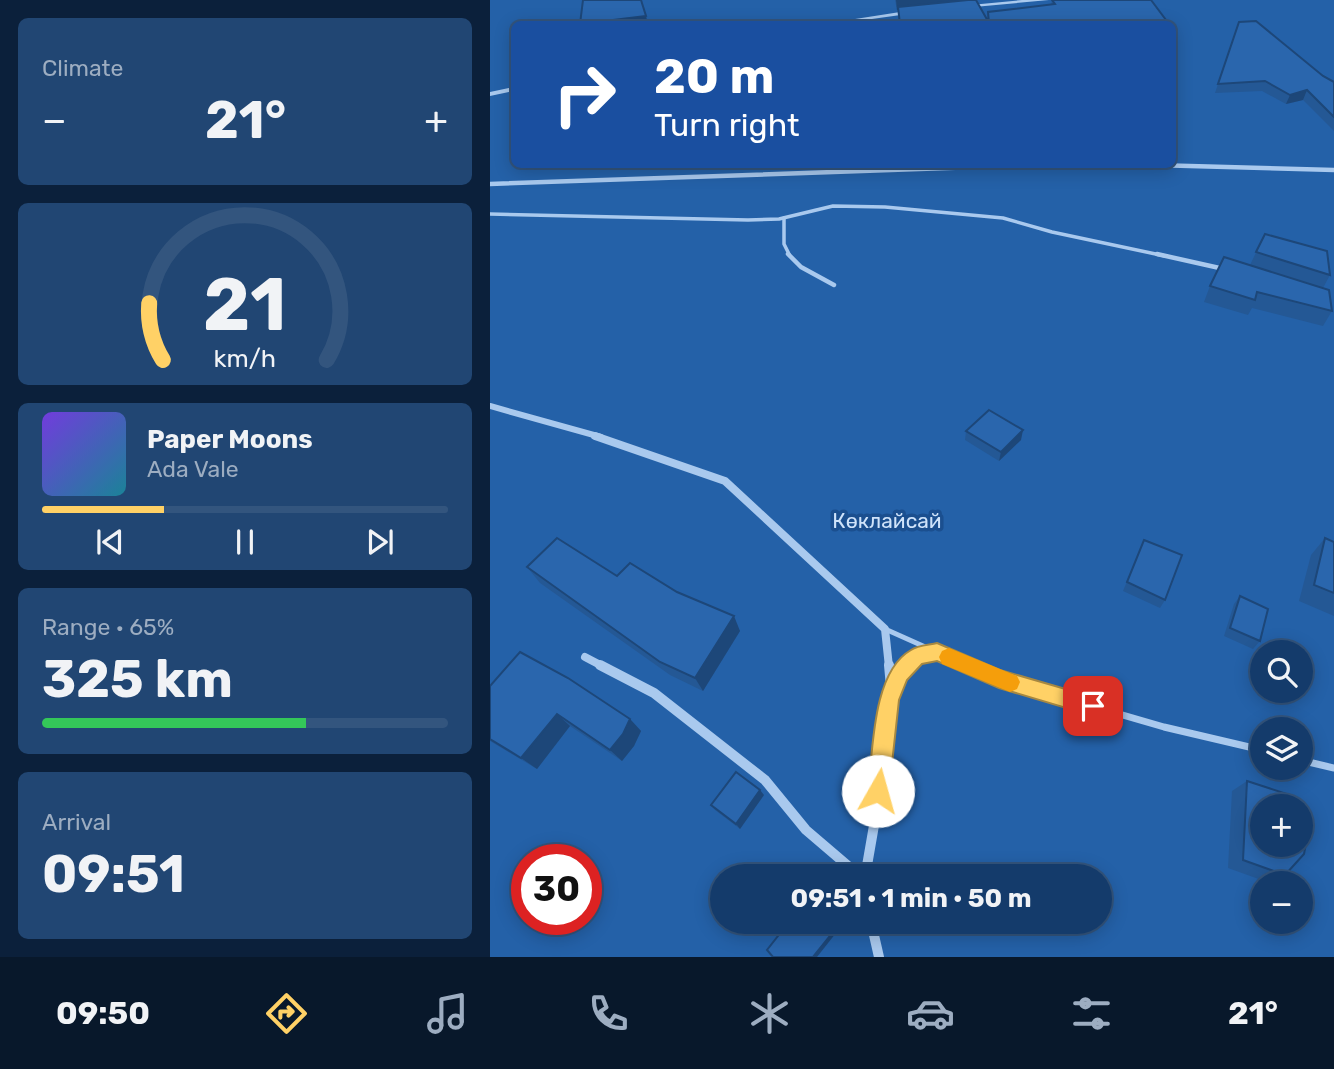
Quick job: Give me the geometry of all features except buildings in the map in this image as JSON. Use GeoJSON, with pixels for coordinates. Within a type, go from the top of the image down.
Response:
{"type":"FeatureCollection","features":[{"type":"Feature","properties":{"kind":"street"},"geometry":{"type":"LineString","coordinates":[[951,8],[1046,0]]}},
{"type":"Feature","properties":{"kind":"street"},"geometry":{"type":"LineString","coordinates":[[848,21],[927,10]]}},
{"type":"Feature","properties":{"kind":"street"},"geometry":{"type":"LineString","coordinates":[[490,94],[511,90]]}},
{"type":"Feature","properties":{"kind":"street"},"geometry":{"type":"LineString","coordinates":[[1176,166],[1334,170]]}},
{"type":"Feature","properties":{"kind":"street"},"geometry":{"type":"LineString","coordinates":[[490,184],[948,168]]}},
{"type":"Feature","properties":{"kind":"street"},"geometry":{"type":"LineString","coordinates":[[490,406],[614,440],[725,481],[885,629],[891,687],[876,814],[866,864]]}},
{"type":"Feature","properties":{"kind":"street"},"geometry":{"type":"LineString","coordinates":[[889,700],[900,674],[916,657],[937,652]]}},
{"type":"Feature","properties":{"kind":"street"},"geometry":{"type":"LineString","coordinates":[[585,657],[654,693],[765,780],[806,830],[847,864]]}},
{"type":"Feature","properties":{"kind":"street"},"geometry":{"type":"LineString","coordinates":[[874,934],[879,957]]}},
{"type":"Feature","properties":{"kind":"lane"},"geometry":{"type":"LineString","coordinates":[[490,214],[748,220],[784,218],[833,206],[885,207],[1003,218],[1052,232],[1227,270]]}},
{"type":"Feature","properties":{"kind":"lane"},"geometry":{"type":"LineString","coordinates":[[784,218],[781,235],[783,250],[796,262],[834,285]]}},
{"type":"Feature","properties":{"kind":"lane"},"geometry":{"type":"LineString","coordinates":[[885,629],[999,679],[1164,727],[1250,747]]}},
{"type":"Feature","properties":{"kind":"lane"},"geometry":{"type":"LineString","coordinates":[[1313,763],[1334,768]]}},
{"type":"Feature","properties":{"kind":"green space","name":"Көклайсай"},"geometry":{"type":"Polygon","coordinates":[[[490,0],[1334,0],[1334,957],[490,957],[490,0]]]}},
{"type":"Feature","properties":{"kind":"slow traffic"},"geometry":{"type":"LineString","coordinates":[[949,657],[1010,682]]}},
{"type":"Feature","properties":{"kind":"route"},"geometry":{"type":"LineString","coordinates":[[878,791],[889,700],[900,674],[916,657],[937,652],[999,679],[1093,706]]}}]}
